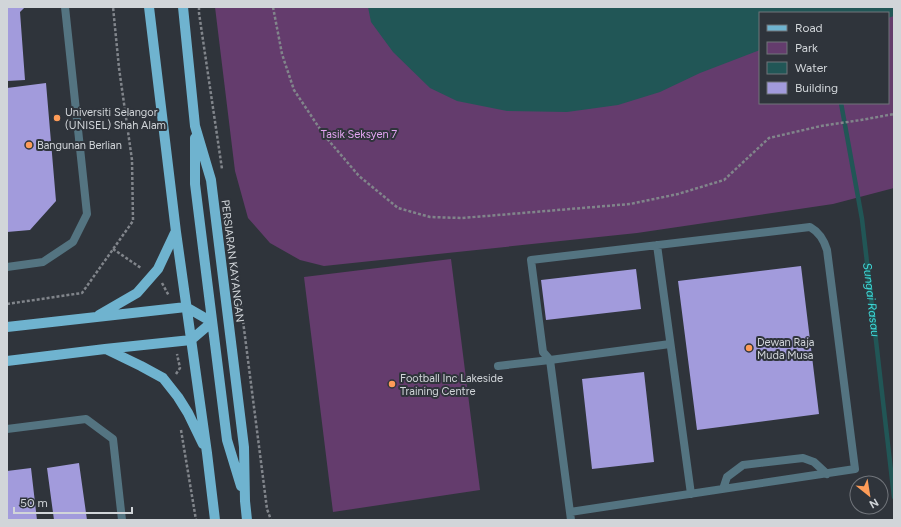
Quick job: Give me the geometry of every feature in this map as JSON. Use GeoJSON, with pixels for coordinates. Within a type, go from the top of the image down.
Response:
{"type":"FeatureCollection","features":[{"type":"Feature","properties":{"kind":"main road"},"geometry":{"type":"LineString","coordinates":[[149,7],[176,232],[215,520]]}},
{"type":"Feature","properties":{"kind":"main road","name":"PERSIARAN KAYANGAN"},"geometry":{"type":"LineString","coordinates":[[183,7],[196,126],[211,180],[244,447],[245,501],[247,520]]}},
{"type":"Feature","properties":{"kind":"main road"},"geometry":{"type":"LineString","coordinates":[[196,126],[195,184],[227,440],[245,501]]}},
{"type":"Feature","properties":{"kind":"main road"},"geometry":{"type":"LineString","coordinates":[[96,317],[137,293],[158,269],[176,232]]}},
{"type":"Feature","properties":{"kind":"main road"},"geometry":{"type":"LineString","coordinates":[[7,327],[186,307],[212,322]]}},
{"type":"Feature","properties":{"kind":"main road"},"geometry":{"type":"LineString","coordinates":[[7,361],[191,340],[212,322]]}},
{"type":"Feature","properties":{"kind":"main road"},"geometry":{"type":"LineString","coordinates":[[105,349],[163,378],[188,413],[207,453]]}},
{"type":"Feature","properties":{"kind":"street"},"geometry":{"type":"LineString","coordinates":[[7,267],[43,262],[72,242],[87,214],[65,7]]}},
{"type":"Feature","properties":{"kind":"street"},"geometry":{"type":"LineString","coordinates":[[810,227],[821,236],[827,250],[854,469],[691,494],[571,516],[550,360],[544,352],[531,260],[657,245],[810,227]]}},
{"type":"Feature","properties":{"kind":"street"},"geometry":{"type":"LineString","coordinates":[[657,245],[691,494]]}},
{"type":"Feature","properties":{"kind":"street"},"geometry":{"type":"LineString","coordinates":[[498,366],[670,344]]}},
{"type":"Feature","properties":{"kind":"street"},"geometry":{"type":"LineString","coordinates":[[7,429],[86,420],[114,439],[122,520]]}},
{"type":"Feature","properties":{"kind":"street"},"geometry":{"type":"LineString","coordinates":[[723,489],[727,477],[743,465],[803,458],[814,462],[827,474]]}},
{"type":"Feature","properties":{"kind":"path"},"geometry":{"type":"LineString","coordinates":[[7,304],[82,293],[133,222],[132,160],[119,68],[114,7]]}},
{"type":"Feature","properties":{"kind":"path"},"geometry":{"type":"LineString","coordinates":[[273,7],[282,54],[294,90],[324,135],[359,176],[398,208],[430,217],[462,218],[630,204],[678,194],[724,180],[769,138],[821,126],[894,114]]}},
{"type":"Feature","properties":{"kind":"green space","name":"Tasik Seksyen 7"},"geometry":{"type":"Polygon","coordinates":[[[215,7],[894,7],[894,188],[833,204],[637,233],[324,266],[300,260],[270,243],[248,218],[235,171],[215,7]]]}},
{"type":"Feature","properties":{"kind":"green space","name":"Football Inc Lakeside Training Centre"},"geometry":{"type":"Polygon","coordinates":[[[451,259],[480,490],[333,512],[304,277],[451,259]]]}},
{"type":"Feature","properties":{"kind":"water"},"geometry":{"type":"Polygon","coordinates":[[[368,7],[894,7],[894,16],[889,18],[889,12],[759,12],[759,50],[700,73],[660,92],[618,105],[567,112],[507,111],[457,101],[430,88],[393,52],[371,22],[368,7]]]}},
{"type":"Feature","properties":{"kind":"building"},"geometry":{"type":"Polygon","coordinates":[[[7,7],[25,7],[20,12],[25,80],[7,81],[7,7]]]}},
{"type":"Feature","properties":{"kind":"building","name":"Bangunan Berlian"},"geometry":{"type":"Polygon","coordinates":[[[46,83],[56,201],[30,230],[7,232],[7,88],[46,83]]]}},
{"type":"Feature","properties":{"kind":"building","name":"Dewan Raja Muda Musa"},"geometry":{"type":"Polygon","coordinates":[[[801,266],[819,414],[697,430],[678,281],[801,266]]]}},
{"type":"Feature","properties":{"kind":"building"},"geometry":{"type":"Polygon","coordinates":[[[636,269],[641,309],[546,320],[541,280],[636,269]]]}},
{"type":"Feature","properties":{"kind":"building"},"geometry":{"type":"Polygon","coordinates":[[[644,372],[654,462],[592,469],[582,379],[644,372]]]}},
{"type":"Feature","properties":{"kind":"building"},"geometry":{"type":"Polygon","coordinates":[[[79,463],[87,520],[54,520],[47,468],[79,463]]]}},
{"type":"Feature","properties":{"kind":"building"},"geometry":{"type":"Polygon","coordinates":[[[31,468],[37,520],[7,520],[7,471],[31,468]]]}},
{"type":"Feature","properties":{"kind":"waterway","name":"Sungai Rasau"},"geometry":{"type":"LineString","coordinates":[[841,104],[862,219],[894,497]]}},
{"type":"Feature","properties":{"kind":"place","name":"Universiti Selangor (UNISEL) Shah Alam"},"geometry":{"type":"Point","coordinates":[57,118]}},
{"type":"Feature","properties":{"kind":"place","name":"Bangunan Berlian"},"geometry":{"type":"Point","coordinates":[29,145]}},
{"type":"Feature","properties":{"kind":"place","name":"Dewan Raja Muda Musa"},"geometry":{"type":"Point","coordinates":[749,348]}},
{"type":"Feature","properties":{"kind":"place","name":"Football Inc Lakeside Training Centre"},"geometry":{"type":"Point","coordinates":[392,384]}}]}
